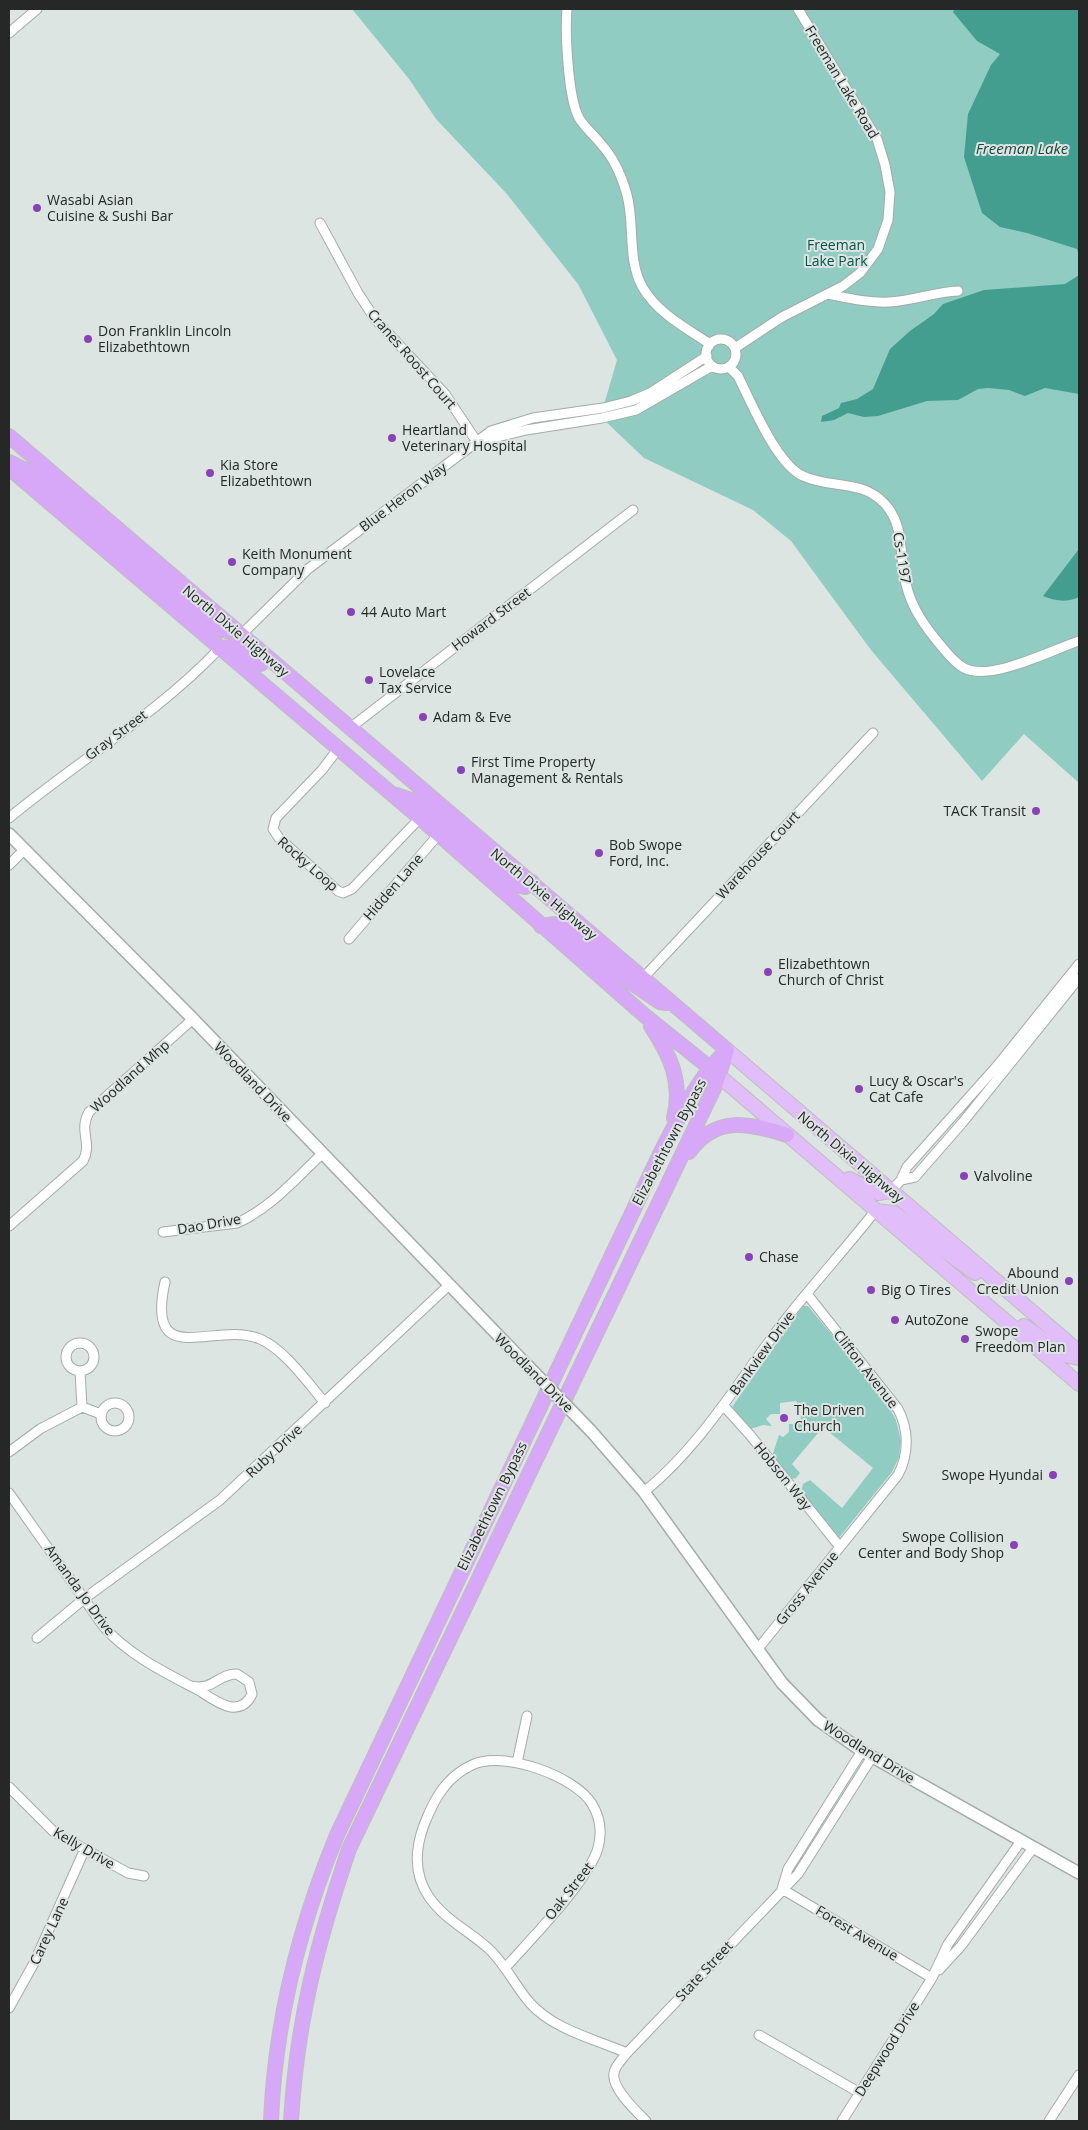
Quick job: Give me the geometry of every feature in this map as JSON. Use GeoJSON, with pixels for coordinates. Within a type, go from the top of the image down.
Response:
{"type":"FeatureCollection","features":[{"type":"Feature","properties":{"kind":"highway","name":"North Dixie Highway"},"geometry":{"type":"LineString","coordinates":[[9,436],[449,814],[644,977],[727,1050]]}},
{"type":"Feature","properties":{"kind":"highway"},"geometry":{"type":"LineString","coordinates":[[9,448],[28,462],[53,475]]}},
{"type":"Feature","properties":{"kind":"highway"},"geometry":{"type":"LineString","coordinates":[[9,462],[33,474],[212,623],[222,630],[241,635]]}},
{"type":"Feature","properties":{"kind":"highway","name":"North Dixie Highway"},"geometry":{"type":"LineString","coordinates":[[9,468],[219,649],[420,818],[541,926],[714,1071]]}},
{"type":"Feature","properties":{"kind":"highway"},"geometry":{"type":"LineString","coordinates":[[219,649],[231,646],[238,647],[246,652],[392,775],[449,814]]}},
{"type":"Feature","properties":{"kind":"highway"},"geometry":{"type":"LineString","coordinates":[[390,793],[419,803],[516,886],[525,887],[532,882]]}},
{"type":"Feature","properties":{"kind":"highway"},"geometry":{"type":"LineString","coordinates":[[541,926],[555,924],[563,928],[594,955],[647,994],[660,1002],[675,1004]]}},
{"type":"Feature","properties":{"kind":"highway"},"geometry":{"type":"LineString","coordinates":[[644,1014],[666,1049],[676,1076],[676,1107],[660,1154]]}},
{"type":"Feature","properties":{"kind":"highway","name":"Elizabethtown Bypass"},"geometry":{"type":"LineString","coordinates":[[292,2121],[296,2056],[306,1994],[329,1907],[349,1848],[672,1174],[714,1071],[727,1050]]}},
{"type":"Feature","properties":{"kind":"highway","name":"Elizabethtown Bypass"},"geometry":{"type":"LineString","coordinates":[[270,2121],[278,2042],[289,1980],[305,1920],[329,1854],[429,1638],[660,1154],[690,1096],[714,1071]]}},
{"type":"Feature","properties":{"kind":"highway"},"geometry":{"type":"LineString","coordinates":[[672,1174],[696,1142],[717,1128],[744,1124],[789,1136]]}},
{"type":"Feature","properties":{"kind":"main road","name":"North Dixie Highway"},"geometry":{"type":"LineString","coordinates":[[727,1050],[1079,1352]]}},
{"type":"Feature","properties":{"kind":"main road","name":"North Dixie Highway"},"geometry":{"type":"LineString","coordinates":[[714,1071],[1073,1375],[1079,1384]]}},
{"type":"Feature","properties":{"kind":"main road"},"geometry":{"type":"LineString","coordinates":[[789,1136],[804,1140],[845,1176],[862,1187],[878,1193],[891,1191]]}},
{"type":"Feature","properties":{"kind":"main road"},"geometry":{"type":"LineString","coordinates":[[876,1210],[894,1213],[971,1272],[986,1272]]}},
{"type":"Feature","properties":{"kind":"main road"},"geometry":{"type":"LineString","coordinates":[[948,1271],[959,1272],[1010,1316],[1064,1355],[1079,1358]]}},
{"type":"Feature","properties":{"kind":"street"},"geometry":{"type":"LineString","coordinates":[[9,33],[37,9]]}},
{"type":"Feature","properties":{"kind":"street"},"geometry":{"type":"LineString","coordinates":[[567,9],[568,48],[573,101],[579,118],[609,154],[624,183],[629,205],[638,276],[656,304],[707,342],[709,346],[707,356],[712,366],[723,369],[729,367],[736,358],[735,348],[732,343],[721,339],[709,346]]}},
{"type":"Feature","properties":{"kind":"street","name":"Freeman Lake Road"},"geometry":{"type":"LineString","coordinates":[[735,348],[782,317],[852,280],[873,258],[886,230],[890,192],[885,165],[872,127],[798,9]]}},
{"type":"Feature","properties":{"kind":"street","name":"Cranes Roost Court"},"geometry":{"type":"LineString","coordinates":[[320,223],[375,319],[445,394],[477,442]]}},
{"type":"Feature","properties":{"kind":"street"},"geometry":{"type":"LineString","coordinates":[[826,294],[888,302],[937,292],[958,291]]}},
{"type":"Feature","properties":{"kind":"street","name":"Blue Heron Way"},"geometry":{"type":"LineString","coordinates":[[241,635],[308,569],[491,431],[533,418],[603,408],[631,401],[650,393],[707,356]]}},
{"type":"Feature","properties":{"kind":"street","name":"Blue Heron Way"},"geometry":{"type":"LineString","coordinates":[[477,442],[526,430],[602,418],[636,410],[712,366]]}},
{"type":"Feature","properties":{"kind":"street","name":"Cs-1197"},"geometry":{"type":"LineString","coordinates":[[729,367],[738,376],[781,456],[796,472],[814,480],[859,487],[886,505],[899,530],[909,600],[932,635],[958,664],[971,671],[990,672],[1079,641]]}},
{"type":"Feature","properties":{"kind":"street","name":"Howard Street"},"geometry":{"type":"LineString","coordinates":[[350,728],[633,510]]}},
{"type":"Feature","properties":{"kind":"street","name":"Gray Street"},"geometry":{"type":"LineString","coordinates":[[9,818],[158,703],[219,649]]}},
{"type":"Feature","properties":{"kind":"street","name":"Warehouse Court"},"geometry":{"type":"LineString","coordinates":[[644,977],[873,733]]}},
{"type":"Feature","properties":{"kind":"street","name":"Rocky Loop"},"geometry":{"type":"LineString","coordinates":[[338,749],[322,770],[276,818],[273,829],[279,838],[338,891],[343,893],[352,890],[420,818]]}},
{"type":"Feature","properties":{"kind":"street","name":"Woodland Drive"},"geometry":{"type":"LineString","coordinates":[[9,834],[192,1019],[590,1431],[644,1492],[782,1683],[818,1720],[867,1754],[1079,1874]]}},
{"type":"Feature","properties":{"kind":"street","name":"Hidden Lane"},"geometry":{"type":"LineString","coordinates":[[349,939],[438,835]]}},
{"type":"Feature","properties":{"kind":"street"},"geometry":{"type":"LineString","coordinates":[[9,865],[24,850]]}},
{"type":"Feature","properties":{"kind":"street"},"geometry":{"type":"LineString","coordinates":[[891,1191],[901,1180],[907,1167],[997,1066],[1079,964]]}},
{"type":"Feature","properties":{"kind":"street"},"geometry":{"type":"LineString","coordinates":[[901,1180],[915,1177],[951,1136],[1079,978]]}},
{"type":"Feature","properties":{"kind":"street","name":"Woodland Mhp"},"geometry":{"type":"LineString","coordinates":[[9,1226],[83,1160],[87,1148],[83,1128],[89,1112],[192,1019]]}},
{"type":"Feature","properties":{"kind":"street","name":"Dao Drive"},"geometry":{"type":"LineString","coordinates":[[163,1232],[237,1223],[248,1218],[262,1210],[322,1154]]}},
{"type":"Feature","properties":{"kind":"street","name":"Bankview Drive"},"geometry":{"type":"LineString","coordinates":[[644,1492],[698,1440],[806,1294],[876,1210]]}},
{"type":"Feature","properties":{"kind":"street"},"geometry":{"type":"LineString","coordinates":[[165,1282],[161,1313],[164,1324],[171,1333],[181,1338],[240,1334],[260,1339],[281,1354],[325,1402]]}},
{"type":"Feature","properties":{"kind":"street","name":"Ruby Drive"},"geometry":{"type":"LineString","coordinates":[[37,1638],[85,1598],[220,1500],[448,1286]]}},
{"type":"Feature","properties":{"kind":"street","name":"Clifton Avenue"},"geometry":{"type":"LineString","coordinates":[[806,1294],[898,1409],[906,1431],[905,1452]]}},
{"type":"Feature","properties":{"kind":"street"},"geometry":{"type":"LineString","coordinates":[[80,1370],[82,1407]]}},
{"type":"Feature","properties":{"kind":"street","name":"Hobson Way"},"geometry":{"type":"LineString","coordinates":[[724,1406],[750,1435],[840,1548]]}},
{"type":"Feature","properties":{"kind":"street"},"geometry":{"type":"LineString","coordinates":[[9,1452],[40,1429],[82,1407],[101,1414]]}},
{"type":"Feature","properties":{"kind":"street","name":"Gross Avenue"},"geometry":{"type":"LineString","coordinates":[[757,1650],[898,1475],[905,1452]]}},
{"type":"Feature","properties":{"kind":"street","name":"Amanda Jo Drive"},"geometry":{"type":"LineString","coordinates":[[9,1494],[104,1627],[119,1642],[149,1663],[190,1686],[230,1707],[244,1705],[252,1694],[250,1682],[237,1674],[225,1676],[209,1687],[190,1686]]}},
{"type":"Feature","properties":{"kind":"street"},"geometry":{"type":"LineString","coordinates":[[517,1763],[527,1716]]}},
{"type":"Feature","properties":{"kind":"street","name":"State Street"},"geometry":{"type":"LineString","coordinates":[[627,2053],[798,1874],[867,1754]]}},
{"type":"Feature","properties":{"kind":"street","name":"Oak Street"},"geometry":{"type":"LineString","coordinates":[[506,1967],[586,1872],[594,1859],[600,1840],[596,1812],[580,1791],[557,1777],[517,1763],[483,1762],[474,1764],[454,1776],[433,1804],[420,1840],[417,1860],[420,1880],[434,1904],[489,1949],[506,1967],[530,2002],[544,2016],[561,2026],[627,2053]]}},
{"type":"Feature","properties":{"kind":"street","name":"Kelly Drive"},"geometry":{"type":"LineString","coordinates":[[9,1787],[54,1832],[84,1851],[128,1873],[144,1876]]}},
{"type":"Feature","properties":{"kind":"street","name":"Deepwood Drive"},"geometry":{"type":"LineString","coordinates":[[842,2121],[932,1978],[948,1944],[1021,1840]]}},
{"type":"Feature","properties":{"kind":"street","name":"Deepwood Drive"},"geometry":{"type":"LineString","coordinates":[[932,1978],[961,1946],[1033,1848]]}},
{"type":"Feature","properties":{"kind":"street","name":"Carey Lane"},"geometry":{"type":"LineString","coordinates":[[9,2008],[34,1963],[84,1851]]}},
{"type":"Feature","properties":{"kind":"street","name":"Forest Avenue"},"geometry":{"type":"LineString","coordinates":[[782,1889],[932,1978]]}},
{"type":"Feature","properties":{"kind":"street"},"geometry":{"type":"LineString","coordinates":[[759,2035],[860,2093]]}},
{"type":"Feature","properties":{"kind":"street"},"geometry":{"type":"LineString","coordinates":[[627,2053],[615,2070],[614,2078],[622,2095],[646,2121]]}},
{"type":"Feature","properties":{"kind":"street"},"geometry":{"type":"LineString","coordinates":[[1049,2121],[1079,2074]]}},
{"type":"Feature","properties":{"kind":"green space","name":"Freeman Lake Park"},"geometry":{"type":"Polygon","coordinates":[[[352,9],[1079,9],[1079,783],[1024,734],[982,781],[871,650],[791,541],[753,510],[644,458],[602,418],[603,408],[617,360],[578,284],[506,193],[436,119],[409,79],[352,9]]]}},
{"type":"Feature","properties":{"kind":"green space"},"geometry":{"type":"Polygon","coordinates":[[[803,1306],[808,1306],[883,1397],[896,1420],[901,1441],[899,1457],[892,1472],[838,1539],[801,1493],[803,1484],[810,1480],[842,1508],[873,1468],[823,1427],[792,1464],[800,1473],[796,1478],[791,1479],[772,1456],[779,1435],[783,1437],[789,1432],[789,1424],[800,1424],[802,1407],[796,1401],[780,1403],[780,1414],[771,1414],[766,1419],[772,1426],[763,1425],[750,1429],[732,1407],[803,1306]]]}},
{"type":"Feature","properties":{"kind":"water","name":"Freeman Lake"},"geometry":{"type":"Polygon","coordinates":[[[954,9],[1079,9],[1079,255],[1077,249],[1027,233],[1000,227],[982,213],[964,157],[968,114],[991,65],[1000,54],[977,41],[953,12],[954,9]]]}},
{"type":"Feature","properties":{"kind":"water"},"geometry":{"type":"Polygon","coordinates":[[[1079,275],[1079,394],[1045,388],[1025,396],[1009,390],[978,389],[958,400],[927,401],[878,416],[864,417],[848,413],[834,420],[821,422],[822,416],[839,408],[841,403],[857,399],[873,389],[890,349],[910,331],[934,314],[943,304],[984,290],[1065,284],[1079,275]]]}},
{"type":"Feature","properties":{"kind":"water"},"geometry":{"type":"Polygon","coordinates":[[[1079,549],[1079,597],[1061,601],[1043,596],[1079,549]]]}},
{"type":"Feature","properties":{"kind":"place","name":"Wasabi Asian Cuisine & Sushi Bar"},"geometry":{"type":"Point","coordinates":[37,208]}},
{"type":"Feature","properties":{"kind":"place","name":"Don Franklin Lincoln Elizabethtown"},"geometry":{"type":"Point","coordinates":[88,339]}},
{"type":"Feature","properties":{"kind":"place","name":"Heartland Veterinary Hospital"},"geometry":{"type":"Point","coordinates":[392,438]}},
{"type":"Feature","properties":{"kind":"place","name":"Kia Store Elizabethtown"},"geometry":{"type":"Point","coordinates":[210,473]}},
{"type":"Feature","properties":{"kind":"place","name":"Keith Monument Company"},"geometry":{"type":"Point","coordinates":[232,562]}},
{"type":"Feature","properties":{"kind":"place","name":"44 Auto Mart"},"geometry":{"type":"Point","coordinates":[351,612]}},
{"type":"Feature","properties":{"kind":"place","name":"Lovelace Tax Service"},"geometry":{"type":"Point","coordinates":[369,680]}},
{"type":"Feature","properties":{"kind":"place","name":"Adam & Eve"},"geometry":{"type":"Point","coordinates":[423,717]}},
{"type":"Feature","properties":{"kind":"place","name":"First Time Property Management & Rentals"},"geometry":{"type":"Point","coordinates":[461,770]}},
{"type":"Feature","properties":{"kind":"place","name":"TACK Transit"},"geometry":{"type":"Point","coordinates":[1036,811]}},
{"type":"Feature","properties":{"kind":"place","name":"Bob Swope Ford, Inc."},"geometry":{"type":"Point","coordinates":[599,853]}},
{"type":"Feature","properties":{"kind":"place","name":"Elizabethtown Church of Christ"},"geometry":{"type":"Point","coordinates":[768,972]}},
{"type":"Feature","properties":{"kind":"place","name":"Lucy & Oscar's Cat Cafe"},"geometry":{"type":"Point","coordinates":[859,1089]}},
{"type":"Feature","properties":{"kind":"place","name":"Valvoline"},"geometry":{"type":"Point","coordinates":[964,1176]}},
{"type":"Feature","properties":{"kind":"place","name":"Chase"},"geometry":{"type":"Point","coordinates":[749,1257]}},
{"type":"Feature","properties":{"kind":"place","name":"Abound Credit Union"},"geometry":{"type":"Point","coordinates":[1069,1281]}},
{"type":"Feature","properties":{"kind":"place","name":"Big O Tires"},"geometry":{"type":"Point","coordinates":[871,1290]}},
{"type":"Feature","properties":{"kind":"place","name":"AutoZone"},"geometry":{"type":"Point","coordinates":[895,1320]}},
{"type":"Feature","properties":{"kind":"place","name":"Swope Freedom Plan"},"geometry":{"type":"Point","coordinates":[965,1339]}},
{"type":"Feature","properties":{"kind":"place","name":"The Driven Church"},"geometry":{"type":"Point","coordinates":[784,1418]}},
{"type":"Feature","properties":{"kind":"place","name":"Swope Hyundai"},"geometry":{"type":"Point","coordinates":[1053,1475]}},
{"type":"Feature","properties":{"kind":"place","name":"Swope Collision Center and Body Shop"},"geometry":{"type":"Point","coordinates":[1014,1545]}}]}
